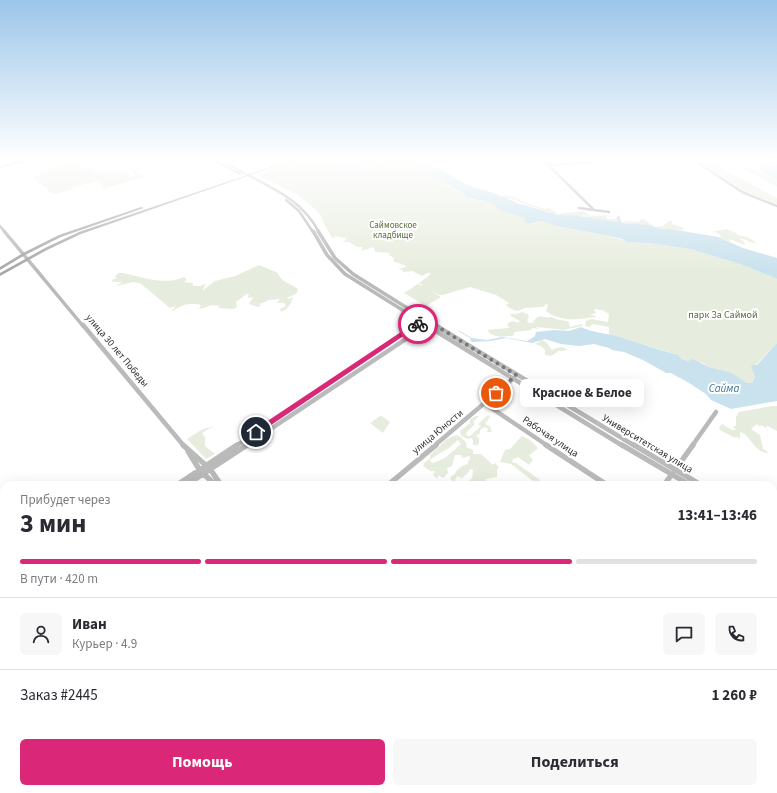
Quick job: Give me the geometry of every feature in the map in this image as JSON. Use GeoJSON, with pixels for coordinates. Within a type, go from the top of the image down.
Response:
{"type":"FeatureCollection","features":[{"type":"Feature","properties":{"kind":"main road"},"geometry":{"type":"LineString","coordinates":[[0,269],[24,254],[69,233],[181,196]]}},
{"type":"Feature","properties":{"kind":"main road"},"geometry":{"type":"LineString","coordinates":[[0,275],[53,245],[80,233],[185,196]]}},
{"type":"Feature","properties":{"kind":"main road","name":"Университетская улица"},"geometry":{"type":"LineString","coordinates":[[280,196],[299,209],[328,257],[346,274],[514,377],[673,472],[692,481]]}},
{"type":"Feature","properties":{"kind":"main road"},"geometry":{"type":"LineString","coordinates":[[576,196],[588,209]]}},
{"type":"Feature","properties":{"kind":"main road"},"geometry":{"type":"LineString","coordinates":[[579,196],[593,209]]}},
{"type":"Feature","properties":{"kind":"main road"},"geometry":{"type":"LineString","coordinates":[[752,196],[777,206]]}},
{"type":"Feature","properties":{"kind":"main road"},"geometry":{"type":"LineString","coordinates":[[579,208],[609,212]]}},
{"type":"Feature","properties":{"kind":"main road","name":"улица 30 лет Победы"},"geometry":{"type":"LineString","coordinates":[[0,226],[187,449],[208,467],[218,481]]}},
{"type":"Feature","properties":{"kind":"main road"},"geometry":{"type":"LineString","coordinates":[[191,481],[208,467],[423,321]]}},
{"type":"Feature","properties":{"kind":"main road"},"geometry":{"type":"LineString","coordinates":[[208,467],[428,324]]}},
{"type":"Feature","properties":{"kind":"main road","name":"улица Юности"},"geometry":{"type":"LineString","coordinates":[[393,481],[514,377]]}},
{"type":"Feature","properties":{"kind":"main road","name":"Рабочая улица"},"geometry":{"type":"LineString","coordinates":[[484,403],[601,481]]}},
{"type":"Feature","properties":{"kind":"main road"},"geometry":{"type":"LineString","coordinates":[[667,481],[716,412]]}},
{"type":"Feature","properties":{"kind":"main road"},"geometry":{"type":"LineString","coordinates":[[187,449],[201,472],[211,481]]}},
{"type":"Feature","properties":{"kind":"main road"},"geometry":{"type":"LineString","coordinates":[[185,481],[201,472]]}},
{"type":"Feature","properties":{"kind":"main road","name":"Университетская улица"},"geometry":{"type":"LineString","coordinates":[[673,472],[685,481]]}},
{"type":"Feature","properties":{"kind":"green space","name":"парк За Саймой"},"geometry":{"type":"Polygon","coordinates":[[[299,196],[467,196],[469,199],[490,202],[511,214],[526,218],[533,224],[541,221],[561,227],[605,235],[629,242],[649,243],[690,249],[743,265],[777,279],[777,343],[753,368],[755,377],[752,383],[747,383],[730,372],[709,367],[701,362],[688,361],[680,358],[679,355],[609,334],[609,327],[593,324],[589,327],[585,326],[586,321],[592,319],[608,322],[609,314],[602,310],[594,309],[596,313],[590,315],[596,317],[583,319],[564,319],[552,315],[546,311],[548,305],[546,304],[543,307],[525,308],[517,311],[511,309],[506,305],[509,303],[496,295],[470,287],[443,295],[439,295],[428,289],[441,297],[426,306],[404,293],[431,274],[428,273],[422,276],[414,271],[403,272],[403,270],[398,269],[406,266],[393,261],[394,258],[389,255],[390,253],[375,252],[374,247],[361,251],[363,247],[357,247],[349,242],[342,242],[346,240],[345,238],[336,236],[334,237],[337,237],[332,238],[322,220],[323,218],[299,196]]]}},
{"type":"Feature","properties":{"kind":"green space"},"geometry":{"type":"Polygon","coordinates":[[[503,196],[517,198],[523,202],[545,209],[549,208],[558,214],[583,211],[590,216],[607,215],[606,219],[616,219],[619,222],[608,222],[586,217],[585,215],[566,216],[544,211],[503,196]]]}},
{"type":"Feature","properties":{"kind":"green space"},"geometry":{"type":"Polygon","coordinates":[[[757,196],[773,196],[777,198],[777,204],[757,196]]]}},
{"type":"Feature","properties":{"kind":"green space"},"geometry":{"type":"Polygon","coordinates":[[[643,219],[655,227],[663,226],[669,221],[672,221],[672,224],[684,228],[682,230],[690,231],[644,226],[623,221],[640,222],[639,220],[643,219]]]}},
{"type":"Feature","properties":{"kind":"green space"},"geometry":{"type":"Polygon","coordinates":[[[726,229],[736,233],[737,235],[747,237],[757,243],[739,238],[745,245],[729,239],[731,242],[718,237],[722,237],[718,233],[712,232],[726,229]]]}},
{"type":"Feature","properties":{"kind":"green space"},"geometry":{"type":"Polygon","coordinates":[[[259,265],[278,273],[283,280],[298,289],[297,293],[287,298],[289,299],[293,297],[289,306],[281,312],[280,309],[286,306],[284,303],[277,303],[280,299],[268,300],[259,304],[261,306],[258,307],[249,304],[253,297],[247,298],[249,295],[247,294],[236,302],[237,307],[234,309],[218,308],[220,306],[211,305],[199,309],[201,305],[190,304],[173,311],[172,310],[176,306],[170,308],[140,283],[133,282],[116,286],[122,282],[113,282],[111,280],[117,278],[115,277],[118,273],[161,281],[176,280],[184,277],[187,280],[184,282],[193,283],[193,286],[202,286],[201,285],[206,284],[202,291],[215,281],[235,276],[259,265]]]}},
{"type":"Feature","properties":{"kind":"green space"},"geometry":{"type":"Polygon","coordinates":[[[522,312],[528,314],[529,317],[527,320],[529,323],[533,323],[539,317],[552,317],[569,322],[570,327],[583,325],[565,330],[536,327],[538,329],[532,328],[531,330],[515,332],[513,336],[495,336],[487,330],[508,328],[510,327],[507,326],[508,323],[512,321],[518,323],[520,321],[512,317],[510,314],[522,312]]]}},
{"type":"Feature","properties":{"kind":"green space"},"geometry":{"type":"Polygon","coordinates":[[[542,340],[546,342],[552,350],[560,347],[568,350],[559,351],[551,356],[545,355],[545,350],[541,346],[535,344],[542,340]]]}},
{"type":"Feature","properties":{"kind":"green space"},"geometry":{"type":"Polygon","coordinates":[[[777,406],[777,431],[767,426],[766,428],[761,425],[760,427],[757,424],[751,429],[760,435],[763,449],[768,452],[767,453],[759,450],[745,434],[741,432],[740,438],[735,438],[720,430],[719,427],[722,424],[732,430],[735,430],[736,429],[733,428],[736,425],[736,417],[739,412],[777,406]]]}},
{"type":"Feature","properties":{"kind":"green space"},"geometry":{"type":"Polygon","coordinates":[[[488,415],[490,417],[485,424],[490,426],[492,432],[487,432],[488,429],[485,427],[480,430],[480,433],[476,436],[479,438],[479,443],[477,445],[473,445],[473,440],[471,438],[468,439],[461,436],[460,431],[470,423],[470,419],[479,416],[474,421],[474,425],[466,433],[467,436],[470,436],[481,426],[478,424],[488,415]]]}},
{"type":"Feature","properties":{"kind":"green space"},"geometry":{"type":"Polygon","coordinates":[[[380,416],[390,422],[383,433],[370,423],[380,416]]]}},
{"type":"Feature","properties":{"kind":"green space"},"geometry":{"type":"Polygon","coordinates":[[[214,426],[202,433],[205,437],[205,446],[215,454],[206,459],[187,439],[201,430],[214,426]]]}},
{"type":"Feature","properties":{"kind":"green space"},"geometry":{"type":"Polygon","coordinates":[[[456,435],[464,440],[467,444],[466,447],[473,450],[473,454],[481,454],[493,465],[495,463],[499,467],[497,470],[497,477],[485,479],[486,481],[469,481],[472,478],[473,470],[470,469],[469,472],[462,478],[457,476],[456,481],[452,481],[450,478],[457,470],[468,464],[470,459],[470,456],[462,458],[461,455],[455,455],[452,466],[447,468],[448,473],[443,478],[438,475],[438,479],[433,475],[435,471],[430,471],[423,466],[425,462],[430,459],[430,455],[447,439],[456,435]],[[458,440],[452,446],[430,460],[433,463],[445,458],[461,444],[458,440]]]}},
{"type":"Feature","properties":{"kind":"green space"},"geometry":{"type":"Polygon","coordinates":[[[522,436],[530,440],[538,448],[529,455],[533,460],[529,465],[518,457],[512,460],[513,463],[516,463],[540,481],[533,481],[511,464],[500,462],[505,450],[510,449],[522,436]]]}},
{"type":"Feature","properties":{"kind":"water"},"geometry":{"type":"Polygon","coordinates":[[[466,196],[499,196],[558,215],[579,216],[619,222],[616,219],[619,215],[622,223],[647,225],[663,229],[718,237],[743,248],[777,258],[777,279],[743,265],[690,249],[649,243],[627,242],[622,239],[561,227],[541,221],[529,223],[524,221],[526,218],[504,212],[490,202],[467,198],[466,196]]]}},
{"type":"Feature","properties":{"kind":"water","name":"Сайма"},"geometry":{"type":"Polygon","coordinates":[[[581,327],[590,331],[620,337],[679,355],[680,358],[688,361],[691,360],[691,358],[709,367],[730,372],[747,383],[752,383],[755,377],[751,365],[757,365],[777,343],[777,401],[731,409],[711,400],[706,394],[671,373],[666,373],[643,360],[624,352],[594,344],[579,346],[561,344],[545,339],[532,343],[506,338],[472,342],[470,340],[471,338],[487,340],[502,337],[527,341],[535,336],[536,332],[554,330],[569,331],[581,327]]]}},
{"type":"Feature","properties":{"kind":"waterway"},"geometry":{"type":"LineString","coordinates":[[459,331],[471,338]]}},
{"type":"Feature","properties":{"kind":"way so far"},"geometry":{"type":"LineString","coordinates":[[418,324],[425,319],[516,375],[496,393]]}},
{"type":"Feature","properties":{"kind":"place","name":"Красное & Белое"},"geometry":{"type":"Point","coordinates":[496,393]}},
{"type":"Feature","properties":{"kind":"route"},"geometry":{"type":"LineString","coordinates":[[256,432],[418,324]]}},
{"type":"Feature","properties":{"kind":"park label","name":"Саймовское кладбище"},"geometry":{"type":"Point","coordinates":[393,230]}}]}
